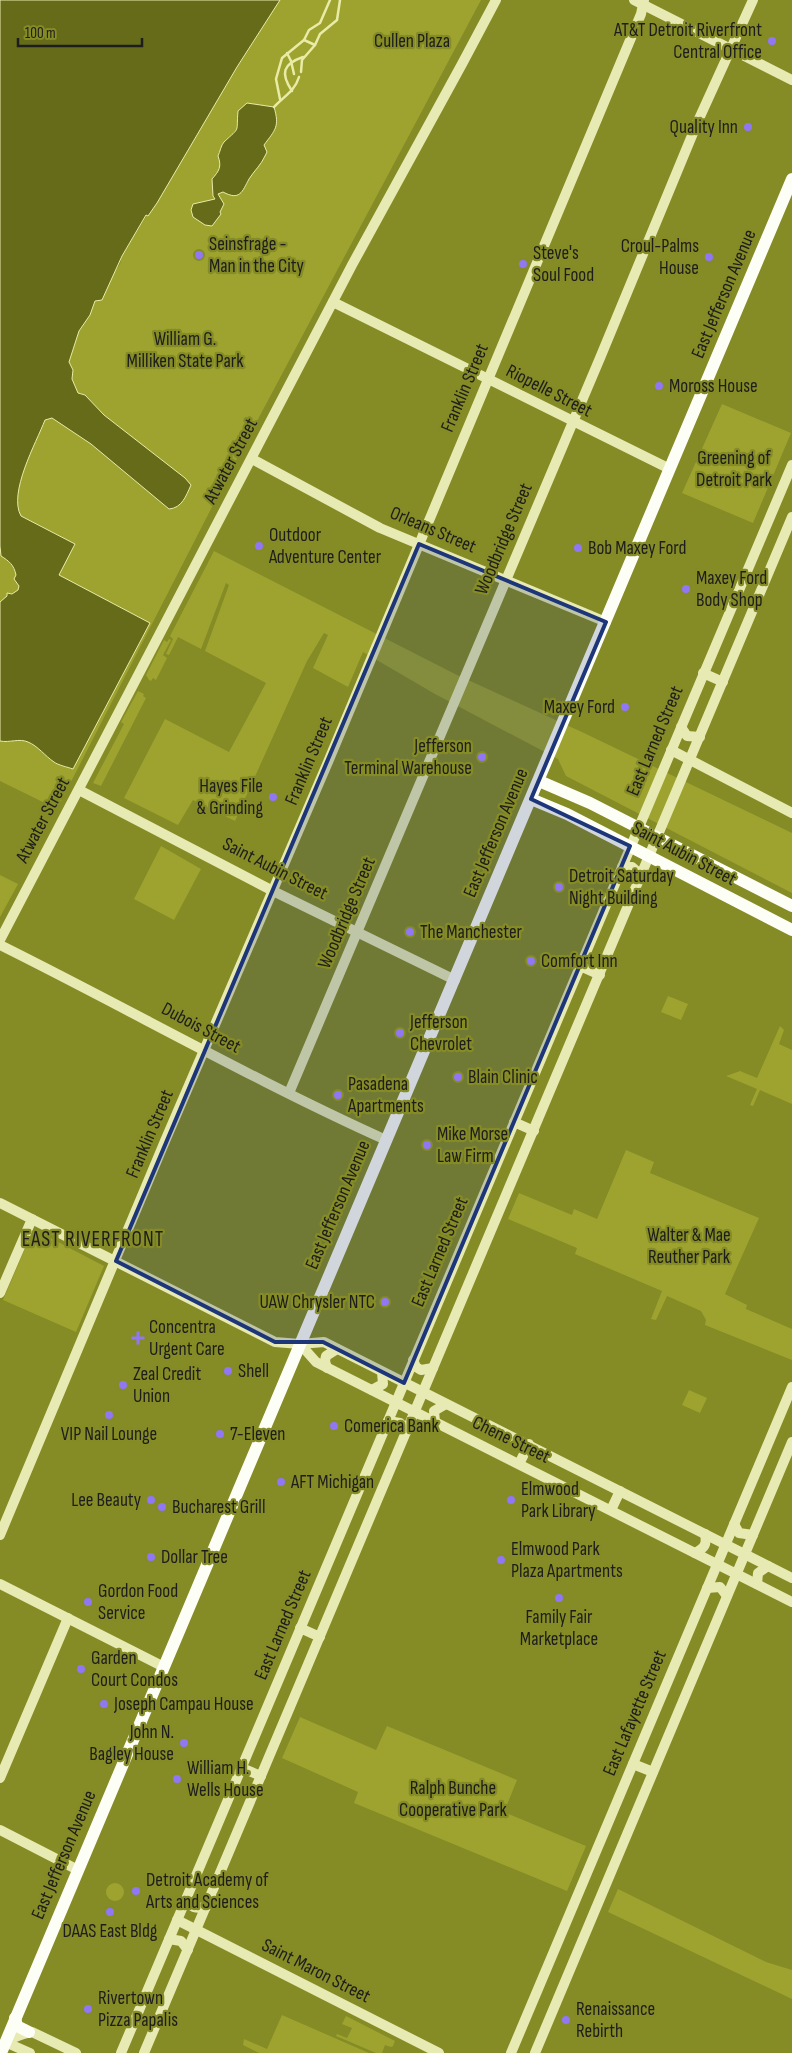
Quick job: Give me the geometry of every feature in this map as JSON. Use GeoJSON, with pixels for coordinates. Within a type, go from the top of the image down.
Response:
{"type":"FeatureCollection","features":[{"type":"Feature","properties":{"kind":"main road","name":"East Jefferson Avenue"},"geometry":{"type":"LineString","coordinates":[[2,2045],[455,980],[792,179]]}},
{"type":"Feature","properties":{"kind":"main road","name":"Saint Aubin Street"},"geometry":{"type":"LineString","coordinates":[[539,780],[792,906]]}},
{"type":"Feature","properties":{"kind":"main road"},"geometry":{"type":"LineString","coordinates":[[561,811],[561,802],[568,794]]}},
{"type":"Feature","properties":{"kind":"main road","name":"Saint Aubin Street"},"geometry":{"type":"LineString","coordinates":[[531,799],[561,811],[792,930]]}},
{"type":"Feature","properties":{"kind":"main road"},"geometry":{"type":"LineString","coordinates":[[610,836],[618,829],[620,819]]}},
{"type":"Feature","properties":{"kind":"main road"},"geometry":{"type":"LineString","coordinates":[[668,867],[669,856],[677,848]]}},
{"type":"Feature","properties":{"kind":"main road"},"geometry":{"type":"LineString","coordinates":[[15,2018],[17,2026],[29,2032]]}},
{"type":"Feature","properties":{"kind":"street","name":"Atwater Street"},"geometry":{"type":"LineString","coordinates":[[0,940],[333,302],[496,0]]}},
{"type":"Feature","properties":{"kind":"street","name":"Woodbridge Street"},"geometry":{"type":"LineString","coordinates":[[289,1093],[698,121],[753,0]]}},
{"type":"Feature","properties":{"kind":"street"},"geometry":{"type":"LineString","coordinates":[[640,2],[792,80]]}},
{"type":"Feature","properties":{"kind":"street","name":"Franklin Street"},"geometry":{"type":"LineString","coordinates":[[0,1535],[641,14],[640,2]]}},
{"type":"Feature","properties":{"kind":"street","name":"Riopelle Street"},"geometry":{"type":"LineString","coordinates":[[333,302],[670,469]]}},
{"type":"Feature","properties":{"kind":"street","name":"Orleans Street"},"geometry":{"type":"LineString","coordinates":[[252,459],[374,524],[606,622]]}},
{"type":"Feature","properties":{"kind":"street","name":"East Larned Street"},"geometry":{"type":"LineString","coordinates":[[123,2051],[792,465]]}},
{"type":"Feature","properties":{"kind":"street","name":"East Larned Street"},"geometry":{"type":"LineString","coordinates":[[144,2053],[792,517]]}},
{"type":"Feature","properties":{"kind":"street"},"geometry":{"type":"LineString","coordinates":[[703,673],[723,682]]}},
{"type":"Feature","properties":{"kind":"street"},"geometry":{"type":"LineString","coordinates":[[681,727],[687,736],[700,737]]}},
{"type":"Feature","properties":{"kind":"street"},"geometry":{"type":"LineString","coordinates":[[671,750],[792,813]]}},
{"type":"Feature","properties":{"kind":"street","name":"Saint Aubin Street"},"geometry":{"type":"LineString","coordinates":[[79,790],[273,891],[455,980]]}},
{"type":"Feature","properties":{"kind":"street"},"geometry":{"type":"LineString","coordinates":[[622,866],[632,867],[642,876]]}},
{"type":"Feature","properties":{"kind":"street","name":"Dubois Street"},"geometry":{"type":"LineString","coordinates":[[0,945],[289,1093],[386,1140]]}},
{"type":"Feature","properties":{"kind":"street"},"geometry":{"type":"LineString","coordinates":[[580,966],[600,975]]}},
{"type":"Feature","properties":{"kind":"street"},"geometry":{"type":"LineString","coordinates":[[514,1122],[534,1131]]}},
{"type":"Feature","properties":{"kind":"street","name":"Chene Street"},"geometry":{"type":"LineString","coordinates":[[0,1203],[275,1342],[300,1344],[324,1342],[792,1578]]}},
{"type":"Feature","properties":{"kind":"street"},"geometry":{"type":"LineString","coordinates":[[0,1293],[32,1219]]}},
{"type":"Feature","properties":{"kind":"street","name":"Chene Street"},"geometry":{"type":"LineString","coordinates":[[300,1344],[316,1362],[327,1368],[792,1602]]}},
{"type":"Feature","properties":{"kind":"street"},"geometry":{"type":"LineString","coordinates":[[327,1368],[326,1356],[337,1349]]}},
{"type":"Feature","properties":{"kind":"street"},"geometry":{"type":"LineString","coordinates":[[413,1360],[416,1367],[421,1370],[433,1368]]}},
{"type":"Feature","properties":{"kind":"street"},"geometry":{"type":"LineString","coordinates":[[372,1390],[383,1384],[382,1372]]}},
{"type":"Feature","properties":{"kind":"street","name":"East Lafayette Street"},"geometry":{"type":"LineString","coordinates":[[511,2053],[792,1387]]}},
{"type":"Feature","properties":{"kind":"street"},"geometry":{"type":"LineString","coordinates":[[435,1422],[434,1411],[446,1404]]}},
{"type":"Feature","properties":{"kind":"street"},"geometry":{"type":"LineString","coordinates":[[388,1421],[400,1423],[407,1431]]}},
{"type":"Feature","properties":{"kind":"street","name":"East Lafayette Street"},"geometry":{"type":"LineString","coordinates":[[535,2053],[792,1442]]}},
{"type":"Feature","properties":{"kind":"street"},"geometry":{"type":"LineString","coordinates":[[520,1464],[529,1444]]}},
{"type":"Feature","properties":{"kind":"street"},"geometry":{"type":"LineString","coordinates":[[611,1510],[620,1490]]}},
{"type":"Feature","properties":{"kind":"street"},"geometry":{"type":"LineString","coordinates":[[734,1524],[739,1533],[753,1535]]}},
{"type":"Feature","properties":{"kind":"street"},"geometry":{"type":"LineString","coordinates":[[695,1553],[704,1547],[706,1542],[705,1534]]}},
{"type":"Feature","properties":{"kind":"street"},"geometry":{"type":"LineString","coordinates":[[757,1584],[758,1574],[768,1566]]}},
{"type":"Feature","properties":{"kind":"street"},"geometry":{"type":"LineString","coordinates":[[0,1584],[164,1667]]}},
{"type":"Feature","properties":{"kind":"street"},"geometry":{"type":"LineString","coordinates":[[707,1588],[720,1587],[727,1596]]}},
{"type":"Feature","properties":{"kind":"street"},"geometry":{"type":"LineString","coordinates":[[0,1778],[68,1618]]}},
{"type":"Feature","properties":{"kind":"street"},"geometry":{"type":"LineString","coordinates":[[300,1628],[320,1637]]}},
{"type":"Feature","properties":{"kind":"street"},"geometry":{"type":"LineString","coordinates":[[633,1764],[653,1772]]}},
{"type":"Feature","properties":{"kind":"street"},"geometry":{"type":"LineString","coordinates":[[242,1768],[261,1776]]}},
{"type":"Feature","properties":{"kind":"street"},"geometry":{"type":"LineString","coordinates":[[0,1830],[78,1870]]}},
{"type":"Feature","properties":{"kind":"street"},"geometry":{"type":"LineString","coordinates":[[187,1898],[188,1904],[193,1907],[206,1907]]}},
{"type":"Feature","properties":{"kind":"street","name":"Saint Maron Street"},"geometry":{"type":"LineString","coordinates":[[177,1920],[439,2053]]}},
{"type":"Feature","properties":{"kind":"street"},"geometry":{"type":"LineString","coordinates":[[169,1939],[181,1941],[188,1950]]}},
{"type":"Feature","properties":{"kind":"street"},"geometry":{"type":"LineString","coordinates":[[2,2045],[29,2032],[76,2053]]}},
{"type":"Feature","properties":{"kind":"street"},"geometry":{"type":"LineString","coordinates":[[35,2053],[34,2044],[39,2039],[46,2038]]}},
{"type":"Feature","properties":{"kind":"street"},"geometry":{"type":"LineString","coordinates":[[2,2045],[30,2053]]}},
{"type":"Feature","properties":{"kind":"highlighted area"},"geometry":{"type":"Polygon","coordinates":[[[419,544],[606,622],[531,799],[630,846],[404,1383],[323,1342],[275,1342],[116,1261],[419,544]]]}},
{"type":"Feature","properties":{"kind":"green space","name":"William G. Milliken State Park"},"geometry":{"type":"Polygon","coordinates":[[[280,0],[481,0],[232,468],[57,809],[0,781],[0,741],[21,740],[28,742],[56,763],[73,769],[150,623],[58,575],[75,544],[21,516],[18,506],[18,495],[21,482],[30,454],[45,420],[52,418],[91,444],[169,509],[175,508],[104,415],[85,395],[78,393],[72,379],[73,370],[69,362],[79,331],[90,315],[95,301],[120,264],[122,256],[280,0]]]}},
{"type":"Feature","properties":{"kind":"green space","name":"Greening of Detroit Park"},"geometry":{"type":"Polygon","coordinates":[[[722,404],[791,433],[753,523],[682,493],[722,404]]]}},
{"type":"Feature","properties":{"kind":"green space"},"geometry":{"type":"Polygon","coordinates":[[[0,546],[1,556],[14,569],[19,586],[16,591],[12,594],[8,593],[0,602],[0,546]]]}},
{"type":"Feature","properties":{"kind":"green space"},"geometry":{"type":"Polygon","coordinates":[[[214,551],[455,674],[584,733],[792,833],[792,893],[566,776],[558,759],[435,694],[363,652],[348,687],[313,668],[328,635],[324,633],[307,661],[235,821],[193,800],[178,825],[124,798],[165,719],[229,752],[266,683],[205,651],[229,585],[226,583],[201,649],[178,637],[169,655],[166,654],[173,639],[170,636],[214,551]]]}},
{"type":"Feature","properties":{"kind":"green space"},"geometry":{"type":"Polygon","coordinates":[[[169,639],[171,640],[163,655],[167,658],[156,680],[153,678],[151,681],[146,675],[164,640],[167,642],[169,639]]]}},
{"type":"Feature","properties":{"kind":"green space"},"geometry":{"type":"Polygon","coordinates":[[[138,691],[144,694],[143,696],[146,698],[101,786],[93,783],[124,724],[121,722],[138,691]]]}},
{"type":"Feature","properties":{"kind":"green space"},"geometry":{"type":"Polygon","coordinates":[[[161,846],[201,869],[174,920],[134,899],[161,846]]]}},
{"type":"Feature","properties":{"kind":"green space"},"geometry":{"type":"Polygon","coordinates":[[[0,875],[18,884],[0,917],[0,875]]]}},
{"type":"Feature","properties":{"kind":"green space"},"geometry":{"type":"Polygon","coordinates":[[[668,996],[688,1004],[681,1020],[661,1012],[668,996]]]}},
{"type":"Feature","properties":{"kind":"green space"},"geometry":{"type":"Polygon","coordinates":[[[780,1026],[784,1030],[779,1044],[792,1050],[792,1104],[760,1090],[753,1106],[750,1105],[757,1089],[726,1076],[740,1071],[757,1078],[780,1026]]]}},
{"type":"Feature","properties":{"kind":"green space","name":"Walter & Mae Reuther Park"},"geometry":{"type":"Polygon","coordinates":[[[626,1150],[654,1162],[650,1173],[759,1218],[725,1294],[747,1305],[746,1309],[792,1329],[792,1360],[705,1325],[706,1320],[701,1311],[667,1296],[656,1320],[651,1319],[662,1291],[575,1254],[577,1248],[508,1219],[519,1193],[572,1215],[574,1209],[597,1219],[626,1150]]]}},
{"type":"Feature","properties":{"kind":"green space"},"geometry":{"type":"Polygon","coordinates":[[[35,1230],[104,1266],[76,1332],[3,1300],[30,1237],[35,1230]]]}},
{"type":"Feature","properties":{"kind":"green space"},"geometry":{"type":"Polygon","coordinates":[[[689,1390],[707,1398],[700,1413],[682,1405],[689,1390]]]}},
{"type":"Feature","properties":{"kind":"green space","name":"Ralph Bunche Cooperative Park"},"geometry":{"type":"Polygon","coordinates":[[[300,1717],[376,1750],[387,1726],[517,1780],[504,1812],[586,1846],[567,1891],[354,1803],[358,1792],[282,1758],[300,1717]]]}},
{"type":"Feature","properties":{"kind":"green space"},"geometry":{"type":"Polygon","coordinates":[[[111,1883],[119,1883],[124,1888],[122,1899],[111,1901],[106,1896],[106,1888],[111,1883]]]}},
{"type":"Feature","properties":{"kind":"green space"},"geometry":{"type":"Polygon","coordinates":[[[618,1889],[766,1962],[792,1970],[792,1999],[608,1912],[618,1889]]]}},
{"type":"Feature","properties":{"kind":"green space"},"geometry":{"type":"Polygon","coordinates":[[[282,2015],[369,2053],[259,2053],[243,2045],[244,2039],[267,2049],[282,2015]]]}},
{"type":"Feature","properties":{"kind":"green space"},"geometry":{"type":"Polygon","coordinates":[[[346,2016],[395,2041],[393,2046],[385,2045],[382,2053],[376,2053],[336,2036],[337,2034],[347,2038],[352,2028],[342,2024],[346,2016]]]}},
{"type":"Feature","properties":{"kind":"shaded area"},"geometry":{"type":"Polygon","coordinates":[[[0,0],[280,0],[237,67],[157,203],[148,216],[146,215],[122,256],[102,300],[95,301],[90,315],[79,331],[69,362],[73,370],[72,379],[78,393],[85,395],[104,415],[185,478],[191,485],[185,497],[180,504],[169,509],[91,444],[52,418],[45,420],[30,454],[21,482],[18,506],[21,516],[75,544],[59,575],[150,623],[73,769],[51,760],[28,742],[21,740],[0,741],[0,602],[7,596],[7,593],[12,594],[18,590],[19,586],[14,579],[16,575],[12,566],[1,556],[0,546],[0,0]]]}},
{"type":"Feature","properties":{"kind":"shaded area"},"geometry":{"type":"Polygon","coordinates":[[[247,103],[274,107],[277,119],[271,136],[264,145],[267,152],[240,194],[233,196],[223,192],[218,194],[224,204],[220,212],[221,214],[212,226],[205,225],[193,217],[191,210],[193,204],[215,199],[213,196],[212,179],[219,169],[218,156],[223,143],[237,129],[238,111],[247,103]]]}},
{"type":"Feature","properties":{"kind":"waterway"},"geometry":{"type":"LineString","coordinates":[[280,99],[276,79],[282,58],[304,40],[309,30],[320,23],[330,0]]}},
{"type":"Feature","properties":{"kind":"waterway"},"geometry":{"type":"LineString","coordinates":[[301,72],[302,60],[315,45],[320,34],[337,20],[340,0]]}},
{"type":"Feature","properties":{"kind":"waterway"},"geometry":{"type":"LineString","coordinates":[[304,40],[315,45]]}},
{"type":"Feature","properties":{"kind":"waterway"},"geometry":{"type":"LineString","coordinates":[[287,53],[294,74]]}},
{"type":"Feature","properties":{"kind":"waterway"},"geometry":{"type":"LineString","coordinates":[[292,91],[286,79],[286,70],[291,63],[303,57]]}},
{"type":"Feature","properties":{"kind":"waterway"},"geometry":{"type":"LineString","coordinates":[[274,107],[292,90],[299,77]]}},
{"type":"Feature","properties":{"kind":"place","name":"AT&T Detroit Riverfront Central Office"},"geometry":{"type":"Point","coordinates":[772,41]}},
{"type":"Feature","properties":{"kind":"place","name":"Quality Inn"},"geometry":{"type":"Point","coordinates":[748,127]}},
{"type":"Feature","properties":{"kind":"place","name":"Seinsfrage - Man in the City"},"geometry":{"type":"Point","coordinates":[199,255]}},
{"type":"Feature","properties":{"kind":"place","name":"Croul-Palms House"},"geometry":{"type":"Point","coordinates":[709,257]}},
{"type":"Feature","properties":{"kind":"place","name":"Steve's Soul Food"},"geometry":{"type":"Point","coordinates":[523,264]}},
{"type":"Feature","properties":{"kind":"place","name":"Moross House"},"geometry":{"type":"Point","coordinates":[659,386]}},
{"type":"Feature","properties":{"kind":"place","name":"Outdoor Adventure Center"},"geometry":{"type":"Point","coordinates":[259,546]}},
{"type":"Feature","properties":{"kind":"place","name":"Bob Maxey Ford"},"geometry":{"type":"Point","coordinates":[578,548]}},
{"type":"Feature","properties":{"kind":"place","name":"Maxey Ford Body Shop"},"geometry":{"type":"Point","coordinates":[686,589]}},
{"type":"Feature","properties":{"kind":"place","name":"Maxey Ford"},"geometry":{"type":"Point","coordinates":[625,707]}},
{"type":"Feature","properties":{"kind":"place","name":"Jefferson Terminal Warehouse"},"geometry":{"type":"Point","coordinates":[482,757]}},
{"type":"Feature","properties":{"kind":"place","name":"Hayes File & Grinding"},"geometry":{"type":"Point","coordinates":[273,797]}},
{"type":"Feature","properties":{"kind":"place","name":"Detroit Saturday Night Building"},"geometry":{"type":"Point","coordinates":[559,887]}},
{"type":"Feature","properties":{"kind":"place","name":"The Manchester"},"geometry":{"type":"Point","coordinates":[410,932]}},
{"type":"Feature","properties":{"kind":"place","name":"Comfort Inn"},"geometry":{"type":"Point","coordinates":[531,961]}},
{"type":"Feature","properties":{"kind":"place","name":"Jefferson Chevrolet"},"geometry":{"type":"Point","coordinates":[400,1033]}},
{"type":"Feature","properties":{"kind":"place","name":"Blain Clinic"},"geometry":{"type":"Point","coordinates":[458,1077]}},
{"type":"Feature","properties":{"kind":"place","name":"Pasadena Apartments"},"geometry":{"type":"Point","coordinates":[338,1095]}},
{"type":"Feature","properties":{"kind":"place","name":"Mike Morse Law Firm"},"geometry":{"type":"Point","coordinates":[427,1145]}},
{"type":"Feature","properties":{"kind":"place","name":"UAW Chrysler NTC"},"geometry":{"type":"Point","coordinates":[385,1302]}},
{"type":"Feature","properties":{"kind":"place","name":"Concentra Urgent Care"},"geometry":{"type":"Point","coordinates":[138,1338]}},
{"type":"Feature","properties":{"kind":"place","name":"Shell"},"geometry":{"type":"Point","coordinates":[228,1371]}},
{"type":"Feature","properties":{"kind":"place","name":"Zeal Credit Union"},"geometry":{"type":"Point","coordinates":[123,1385]}},
{"type":"Feature","properties":{"kind":"place","name":"VIP Nail Lounge"},"geometry":{"type":"Point","coordinates":[109,1415]}},
{"type":"Feature","properties":{"kind":"place","name":"Comerica Bank"},"geometry":{"type":"Point","coordinates":[334,1426]}},
{"type":"Feature","properties":{"kind":"place","name":"7-Eleven"},"geometry":{"type":"Point","coordinates":[220,1434]}},
{"type":"Feature","properties":{"kind":"place","name":"AFT Michigan"},"geometry":{"type":"Point","coordinates":[281,1482]}},
{"type":"Feature","properties":{"kind":"place","name":"Lee Beauty"},"geometry":{"type":"Point","coordinates":[151,1500]}},
{"type":"Feature","properties":{"kind":"place","name":"Elmwood Park Library"},"geometry":{"type":"Point","coordinates":[511,1500]}},
{"type":"Feature","properties":{"kind":"place","name":"Bucharest Grill"},"geometry":{"type":"Point","coordinates":[162,1507]}},
{"type":"Feature","properties":{"kind":"place","name":"Dollar Tree"},"geometry":{"type":"Point","coordinates":[151,1557]}},
{"type":"Feature","properties":{"kind":"place","name":"Elmwood Park Plaza Apartments"},"geometry":{"type":"Point","coordinates":[501,1560]}},
{"type":"Feature","properties":{"kind":"place","name":"Family Fair Marketplace"},"geometry":{"type":"Point","coordinates":[559,1598]}},
{"type":"Feature","properties":{"kind":"place","name":"Gordon Food Service"},"geometry":{"type":"Point","coordinates":[88,1602]}},
{"type":"Feature","properties":{"kind":"place","name":"Garden Court Condos"},"geometry":{"type":"Point","coordinates":[81,1669]}},
{"type":"Feature","properties":{"kind":"place","name":"Joseph Campau House"},"geometry":{"type":"Point","coordinates":[104,1704]}},
{"type":"Feature","properties":{"kind":"place","name":"John N. Bagley House"},"geometry":{"type":"Point","coordinates":[184,1743]}},
{"type":"Feature","properties":{"kind":"place","name":"William H. Wells House"},"geometry":{"type":"Point","coordinates":[177,1779]}},
{"type":"Feature","properties":{"kind":"place","name":"Detroit Academy of Arts and Sciences"},"geometry":{"type":"Point","coordinates":[136,1891]}},
{"type":"Feature","properties":{"kind":"place","name":"DAAS East Bldg"},"geometry":{"type":"Point","coordinates":[110,1912]}},
{"type":"Feature","properties":{"kind":"place","name":"Rivertown Pizza Papalis"},"geometry":{"type":"Point","coordinates":[88,2009]}},
{"type":"Feature","properties":{"kind":"place","name":"Renaissance Rebirth"},"geometry":{"type":"Point","coordinates":[566,2020]}},
{"type":"Feature","properties":{"kind":"district","name":"EAST RIVERFRONT"},"geometry":{"type":"Point","coordinates":[93,1239]}},
{"type":"Feature","properties":{"kind":"park label","name":"Cullen Plaza"},"geometry":{"type":"Point","coordinates":[412,41]}}]}
